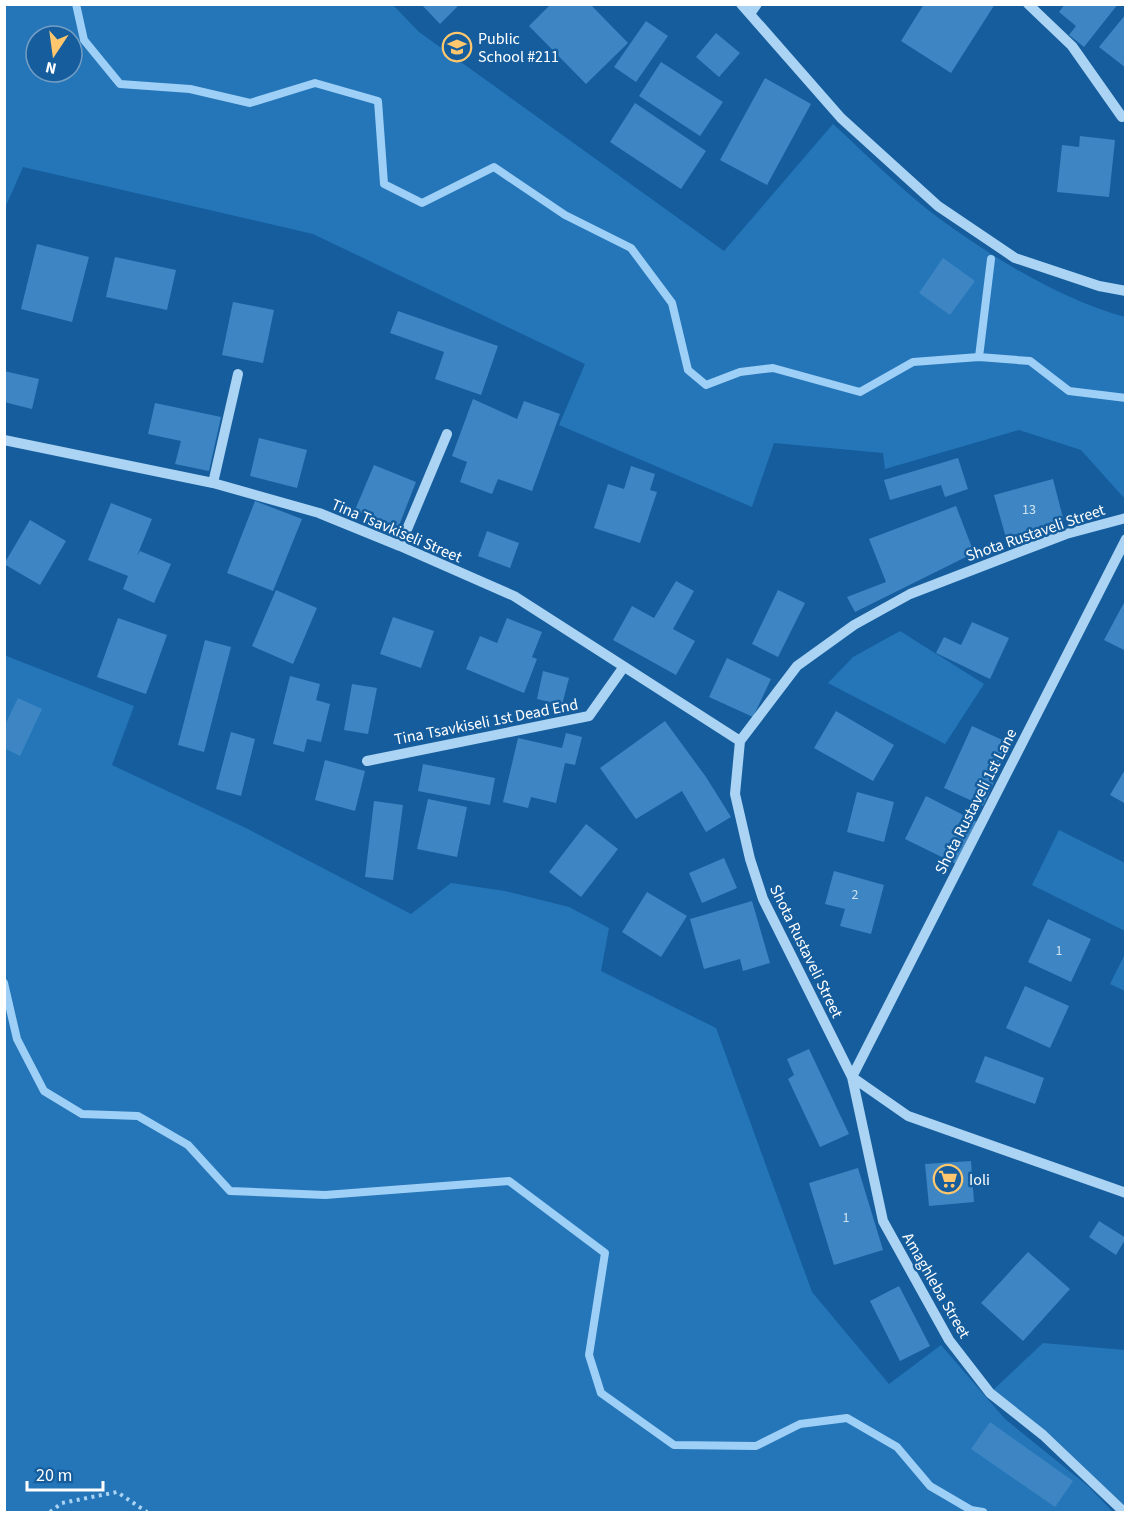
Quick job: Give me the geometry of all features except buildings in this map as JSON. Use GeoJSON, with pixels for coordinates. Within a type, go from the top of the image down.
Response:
{"type":"FeatureCollection","features":[{"type":"Feature","properties":{"kind":"street"},"geometry":{"type":"LineString","coordinates":[[741,4],[841,118],[938,206],[1015,258],[1099,286],[1125,291]]}},
{"type":"Feature","properties":{"kind":"street"},"geometry":{"type":"LineString","coordinates":[[750,14],[757,4]]}},
{"type":"Feature","properties":{"kind":"street"},"geometry":{"type":"LineString","coordinates":[[1028,4],[1072,46],[1122,117]]}},
{"type":"Feature","properties":{"kind":"street"},"geometry":{"type":"LineString","coordinates":[[213,483],[238,374]]}},
{"type":"Feature","properties":{"kind":"street"},"geometry":{"type":"LineString","coordinates":[[400,546],[447,434]]}},
{"type":"Feature","properties":{"kind":"street","name":"Tina Tsavkiseli Street"},"geometry":{"type":"LineString","coordinates":[[4,440],[213,483],[319,513],[400,546],[514,596],[740,741]]}},
{"type":"Feature","properties":{"kind":"street","name":"Shota Rustaveli Street"},"geometry":{"type":"LineString","coordinates":[[1125,518],[1066,534],[968,570],[910,594],[854,625],[797,666],[740,741],[735,794],[750,859],[763,899],[852,1077],[908,1116],[1125,1193]]}},
{"type":"Feature","properties":{"kind":"street","name":"Shota Rustaveli 1st Lane"},"geometry":{"type":"LineString","coordinates":[[852,1077],[1125,539]]}},
{"type":"Feature","properties":{"kind":"street","name":"Tina Tsavkiseli 1st Dead End"},"geometry":{"type":"LineString","coordinates":[[367,760],[589,716],[623,668]]}},
{"type":"Feature","properties":{"kind":"street","name":"Amaghleba Street"},"geometry":{"type":"LineString","coordinates":[[852,1077],[884,1221],[948,1340],[990,1393],[1043,1435],[1124,1512]]}},
{"type":"Feature","properties":{"kind":"path"},"geometry":{"type":"LineString","coordinates":[[50,1512],[62,1503],[117,1492],[147,1512]]}},
{"type":"Feature","properties":{"kind":"shaded area"},"geometry":{"type":"Polygon","coordinates":[[[5,5],[393,5],[419,32],[724,251],[833,124],[912,197],[982,248],[1053,289],[1101,310],[1125,317],[1125,499],[1081,450],[1019,430],[885,469],[883,453],[774,443],[752,507],[559,425],[585,364],[313,234],[23,167],[5,208],[5,5]]]}},
{"type":"Feature","properties":{"kind":"shaded area"},"geometry":{"type":"Polygon","coordinates":[[[900,631],[984,684],[945,744],[828,683],[853,657],[900,631]]]}},
{"type":"Feature","properties":{"kind":"shaded area"},"geometry":{"type":"Polygon","coordinates":[[[4,655],[134,706],[112,765],[248,829],[411,914],[451,883],[505,891],[569,907],[609,928],[601,971],[716,1028],[812,1292],[889,1384],[941,1345],[1005,1419],[1089,1487],[1113,1512],[5,1512],[4,655]]]}},
{"type":"Feature","properties":{"kind":"shaded area"},"geometry":{"type":"Polygon","coordinates":[[[1059,830],[1125,863],[1125,931],[1032,885],[1059,830]]]}},
{"type":"Feature","properties":{"kind":"shaded area"},"geometry":{"type":"Polygon","coordinates":[[[1125,954],[1125,991],[1110,984],[1125,954]]]}},
{"type":"Feature","properties":{"kind":"shaded area"},"geometry":{"type":"Polygon","coordinates":[[[1043,1343],[1125,1350],[1125,1512],[990,1393],[1043,1343]]]}},
{"type":"Feature","properties":{"kind":"waterway"},"geometry":{"type":"LineString","coordinates":[[76,4],[84,40],[120,84],[190,89],[250,103],[315,83],[378,101],[384,184],[422,203],[494,167],[565,215],[631,248],[672,303],[688,370],[706,385],[740,372],[773,368],[860,392],[913,362],[979,357],[1030,361],[1069,391],[1126,398]]}},
{"type":"Feature","properties":{"kind":"waterway"},"geometry":{"type":"LineString","coordinates":[[979,357],[991,259]]}},
{"type":"Feature","properties":{"kind":"waterway"},"geometry":{"type":"LineString","coordinates":[[4,983],[17,1039],[44,1091],[82,1114],[138,1116],[188,1145],[230,1191],[325,1195],[509,1181],[605,1253],[589,1355],[601,1393],[674,1445],[756,1446],[800,1424],[847,1418],[897,1447],[930,1486],[971,1510],[983,1512]]}},
{"type":"Feature","properties":{"kind":"place","name":"Public School #211"},"geometry":{"type":"Point","coordinates":[457,47]}},
{"type":"Feature","properties":{"kind":"place","name":"Ioli"},"geometry":{"type":"Point","coordinates":[948,1179]}}]}
